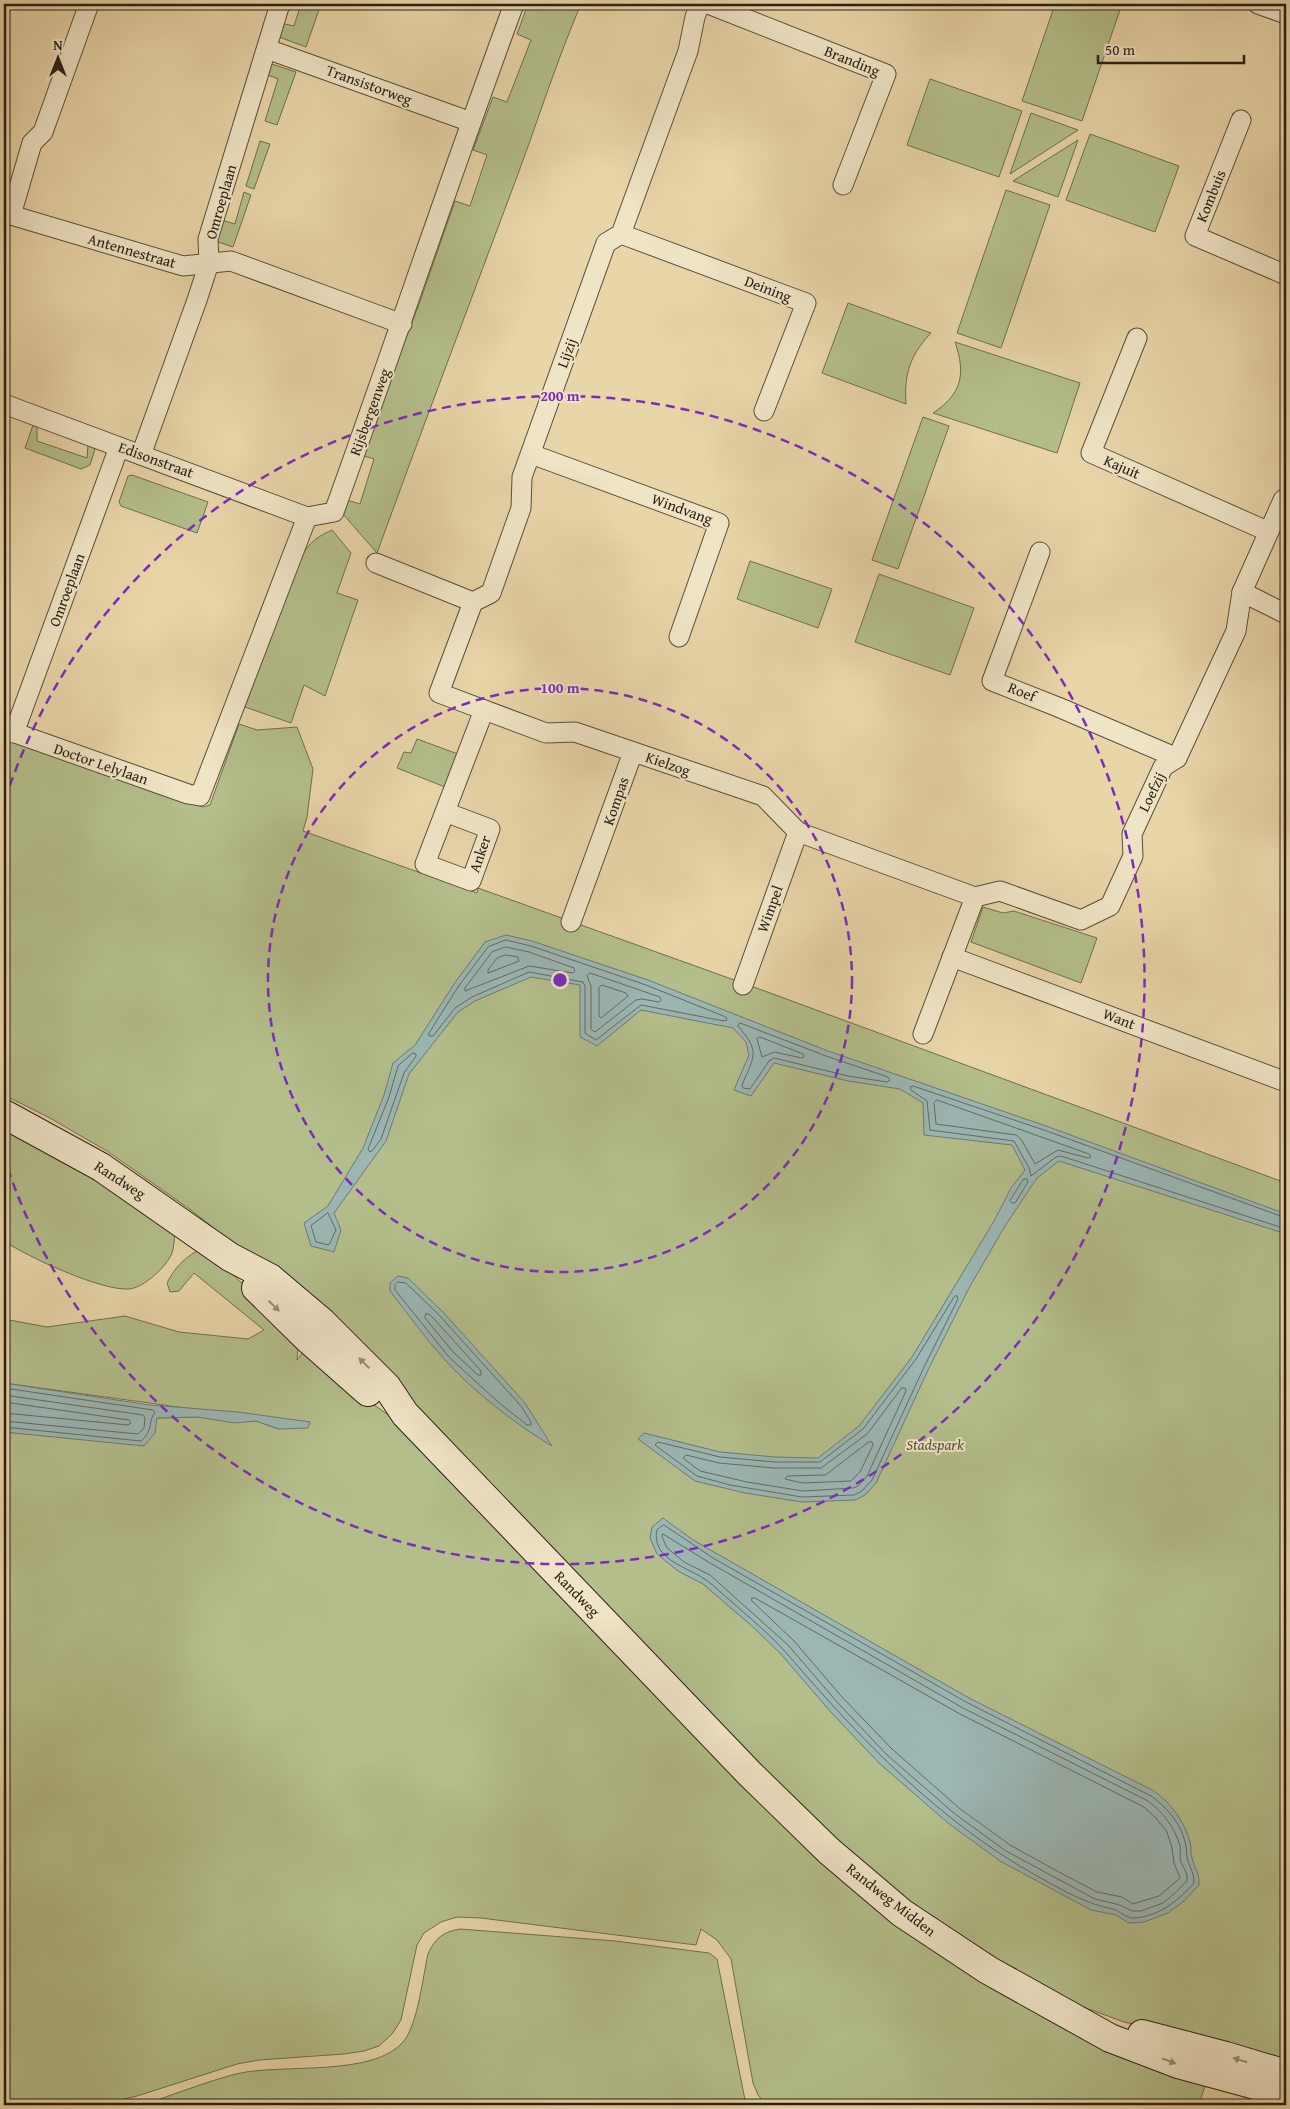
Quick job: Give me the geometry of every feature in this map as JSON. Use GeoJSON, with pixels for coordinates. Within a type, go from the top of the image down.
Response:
{"type":"FeatureCollection","features":[{"type":"Feature","properties":{"kind":"main road","name":"Randweg"},"geometry":{"type":"LineString","coordinates":[[4,1114],[101,1167],[230,1257],[270,1278],[322,1322],[387,1387],[405,1414],[749,1773]]}},
{"type":"Feature","properties":{"kind":"main road","name":"Randweg Midden"},"geometry":{"type":"LineString","coordinates":[[749,1773],[829,1851],[902,1913],[988,1970],[1110,2038],[1178,2064],[1286,2092]]}},
{"type":"Feature","properties":{"kind":"main road","name":"Randweg Midden"},"geometry":{"type":"LineString","coordinates":[[1077,2019],[1111,2025],[1286,2074]]}},
{"type":"Feature","properties":{"kind":"street"},"geometry":{"type":"LineString","coordinates":[[7,214],[32,143],[43,132],[89,4]]}},
{"type":"Feature","properties":{"kind":"street","name":"Omroeplaan"},"geometry":{"type":"LineString","coordinates":[[141,455],[209,263],[208,239],[280,4]]}},
{"type":"Feature","properties":{"kind":"street","name":"Rijsbergenweg"},"geometry":{"type":"LineString","coordinates":[[307,517],[334,512],[514,4]]}},
{"type":"Feature","properties":{"kind":"street","name":"Lijzij"},"geometry":{"type":"LineString","coordinates":[[473,602],[492,593],[521,508],[522,477],[530,454],[606,243],[621,234],[688,51],[695,17],[700,4]]}},
{"type":"Feature","properties":{"kind":"street","name":"Branding"},"geometry":{"type":"LineString","coordinates":[[708,4],[886,74],[843,186]]}},
{"type":"Feature","properties":{"kind":"street"},"geometry":{"type":"LineString","coordinates":[[1258,4],[1286,14]]}},
{"type":"Feature","properties":{"kind":"street","name":"Transistorweg"},"geometry":{"type":"LineString","coordinates":[[267,49],[471,122]]}},
{"type":"Feature","properties":{"kind":"street","name":"Kombuis"},"geometry":{"type":"LineString","coordinates":[[1241,120],[1195,236],[1286,275]]}},
{"type":"Feature","properties":{"kind":"street","name":"Antennestraat"},"geometry":{"type":"LineString","coordinates":[[7,214],[183,266],[231,261],[402,324]]}},
{"type":"Feature","properties":{"kind":"street","name":"Deining"},"geometry":{"type":"LineString","coordinates":[[621,234],[806,303],[764,411]]}},
{"type":"Feature","properties":{"kind":"street","name":"Kajuit"},"geometry":{"type":"LineString","coordinates":[[1137,338],[1091,453],[1268,531]]}},
{"type":"Feature","properties":{"kind":"street","name":"Edisonstraat"},"geometry":{"type":"LineString","coordinates":[[4,404],[307,517]]}},
{"type":"Feature","properties":{"kind":"street","name":"Omroeplaan"},"geometry":{"type":"LineString","coordinates":[[9,731],[119,447]]}},
{"type":"Feature","properties":{"kind":"street","name":"Windvang"},"geometry":{"type":"LineString","coordinates":[[530,454],[719,523],[680,637]]}},
{"type":"Feature","properties":{"kind":"street","name":"Loefzij"},"geometry":{"type":"LineString","coordinates":[[975,897],[1000,891],[1081,920],[1110,906],[1133,856],[1132,834],[1163,767],[1177,758],[1236,631],[1242,592],[1268,531],[1283,500],[1286,498]]}},
{"type":"Feature","properties":{"kind":"street","name":"Doctor Lelylaan"},"geometry":{"type":"LineString","coordinates":[[9,731],[188,794],[200,796],[307,517]]}},
{"type":"Feature","properties":{"kind":"street","name":"Roef"},"geometry":{"type":"LineString","coordinates":[[1040,552],[992,681],[1177,758]]}},
{"type":"Feature","properties":{"kind":"street"},"geometry":{"type":"LineString","coordinates":[[376,563],[473,602]]}},
{"type":"Feature","properties":{"kind":"street"},"geometry":{"type":"LineString","coordinates":[[1242,592],[1286,614]]}},
{"type":"Feature","properties":{"kind":"street","name":"Kielzog"},"geometry":{"type":"LineString","coordinates":[[473,602],[439,693],[546,733],[575,732],[763,796],[798,832],[975,897]]}},
{"type":"Feature","properties":{"kind":"street"},"geometry":{"type":"LineString","coordinates":[[445,812],[484,710]]}},
{"type":"Feature","properties":{"kind":"street","name":"Kompas"},"geometry":{"type":"LineString","coordinates":[[571,922],[633,752]]}},
{"type":"Feature","properties":{"kind":"street","name":"Wimpel"},"geometry":{"type":"LineString","coordinates":[[743,985],[798,832]]}},
{"type":"Feature","properties":{"kind":"street"},"geometry":{"type":"LineString","coordinates":[[922,1034],[975,897]]}},
{"type":"Feature","properties":{"kind":"street","name":"Want"},"geometry":{"type":"LineString","coordinates":[[952,957],[1286,1082]]}},
{"type":"Feature","properties":{"kind":"green space"},"geometry":{"type":"Polygon","coordinates":[[[301,4],[321,4],[306,47],[279,37],[281,23],[294,26],[301,4]]]}},
{"type":"Feature","properties":{"kind":"green space"},"geometry":{"type":"Polygon","coordinates":[[[528,4],[581,4],[377,553],[343,514],[347,500],[360,504],[374,459],[361,455],[418,307],[455,201],[470,206],[487,155],[473,150],[493,97],[507,102],[531,40],[517,34],[528,4]]]}},
{"type":"Feature","properties":{"kind":"green space"},"geometry":{"type":"Polygon","coordinates":[[[1055,4],[1122,4],[1082,121],[1022,101],[1055,4]]]}},
{"type":"Feature","properties":{"kind":"green space"},"geometry":{"type":"Polygon","coordinates":[[[272,64],[296,72],[277,125],[265,121],[278,79],[265,74],[272,64]]]}},
{"type":"Feature","properties":{"kind":"green space"},"geometry":{"type":"Polygon","coordinates":[[[930,79],[1022,111],[999,177],[907,145],[930,79]]]}},
{"type":"Feature","properties":{"kind":"green space"},"geometry":{"type":"Polygon","coordinates":[[[1031,113],[1078,130],[1010,174],[1031,113]]]}},
{"type":"Feature","properties":{"kind":"green space"},"geometry":{"type":"Polygon","coordinates":[[[1090,134],[1179,166],[1155,232],[1066,200],[1090,134]]]}},
{"type":"Feature","properties":{"kind":"green space"},"geometry":{"type":"Polygon","coordinates":[[[1078,140],[1058,197],[1013,181],[1078,140]]]}},
{"type":"Feature","properties":{"kind":"green space"},"geometry":{"type":"Polygon","coordinates":[[[260,141],[270,144],[254,189],[246,186],[260,141]]]}},
{"type":"Feature","properties":{"kind":"green space"},"geometry":{"type":"Polygon","coordinates":[[[1006,190],[1050,205],[1001,348],[957,333],[1006,190]]]}},
{"type":"Feature","properties":{"kind":"green space"},"geometry":{"type":"Polygon","coordinates":[[[244,192],[251,195],[233,247],[218,242],[217,234],[221,220],[235,224],[244,192]]]}},
{"type":"Feature","properties":{"kind":"green space"},"geometry":{"type":"Polygon","coordinates":[[[848,303],[931,333],[913,357],[907,374],[906,404],[822,373],[848,303]]]}},
{"type":"Feature","properties":{"kind":"green space"},"geometry":{"type":"Polygon","coordinates":[[[955,342],[1080,383],[1057,453],[933,413],[943,406],[956,391],[959,382],[961,374],[960,364],[955,342]]]}},
{"type":"Feature","properties":{"kind":"green space"},"geometry":{"type":"Polygon","coordinates":[[[923,417],[949,426],[898,569],[872,560],[923,417]]]}},
{"type":"Feature","properties":{"kind":"green space"},"geometry":{"type":"Polygon","coordinates":[[[33,425],[37,426],[37,441],[87,458],[88,444],[95,449],[90,465],[81,469],[25,448],[33,425]]]}},
{"type":"Feature","properties":{"kind":"green space"},"geometry":{"type":"Polygon","coordinates":[[[132,475],[208,502],[197,533],[121,506],[119,502],[128,476],[132,475]]]}},
{"type":"Feature","properties":{"kind":"green space"},"geometry":{"type":"Polygon","coordinates":[[[332,530],[351,553],[337,593],[358,600],[325,696],[304,685],[291,723],[245,707],[297,564],[311,544],[332,530]]]}},
{"type":"Feature","properties":{"kind":"green space"},"geometry":{"type":"Polygon","coordinates":[[[750,561],[832,589],[818,628],[737,599],[750,561]]]}},
{"type":"Feature","properties":{"kind":"green space"},"geometry":{"type":"Polygon","coordinates":[[[879,574],[974,608],[950,675],[855,642],[879,574]]]}},
{"type":"Feature","properties":{"kind":"green space","name":"Stadspark"},"geometry":{"type":"Polygon","coordinates":[[[239,724],[257,730],[297,727],[313,769],[307,817],[303,831],[477,893],[478,888],[751,986],[1286,1183],[1286,2068],[1165,2031],[1124,2022],[1067,2001],[984,1954],[931,1919],[875,1874],[792,1801],[320,1313],[191,1210],[107,1151],[48,1117],[4,1095],[4,736],[203,807],[210,805],[239,724]]]}},
{"type":"Feature","properties":{"kind":"green space"},"geometry":{"type":"Polygon","coordinates":[[[417,739],[458,754],[445,787],[397,768],[404,752],[411,753],[417,739]]]}},
{"type":"Feature","properties":{"kind":"green space"},"geometry":{"type":"Polygon","coordinates":[[[983,907],[1003,913],[1014,911],[1097,938],[1081,983],[971,942],[983,907]]]}},
{"type":"Feature","properties":{"kind":"green space"},"geometry":{"type":"Polygon","coordinates":[[[4,1125],[79,1167],[175,1234],[172,1253],[160,1270],[148,1281],[135,1288],[117,1288],[101,1285],[65,1272],[30,1256],[4,1241],[4,1125]]]}},
{"type":"Feature","properties":{"kind":"green space"},"geometry":{"type":"Polygon","coordinates":[[[197,1251],[217,1260],[302,1339],[298,1348],[297,1360],[309,1344],[360,1395],[407,1428],[521,1548],[559,1596],[765,1800],[868,1898],[1207,2079],[1199,2105],[766,2105],[758,2095],[753,2083],[731,1959],[717,1940],[701,1929],[696,1945],[481,1918],[457,1917],[441,1922],[424,1933],[417,1945],[401,2020],[392,2034],[379,2046],[364,2051],[344,2054],[259,2060],[237,2064],[137,2096],[99,2105],[4,2105],[4,1432],[30,1434],[157,1418],[197,1417],[256,1421],[279,1429],[310,1422],[178,1407],[4,1383],[4,1319],[47,1327],[125,1316],[179,1332],[248,1339],[264,1330],[194,1273],[179,1291],[170,1292],[167,1283],[173,1273],[183,1261],[197,1251]]]}},
{"type":"Feature","properties":{"kind":"green space"},"geometry":{"type":"Polygon","coordinates":[[[460,1929],[615,1941],[709,1953],[717,1959],[746,2105],[142,2105],[236,2074],[277,2069],[349,2065],[390,2053],[404,2041],[413,2023],[428,1954],[431,1948],[440,1937],[460,1929]]]}},
{"type":"Feature","properties":{"kind":"water"},"geometry":{"type":"Polygon","coordinates":[[[506,935],[532,941],[648,980],[828,1051],[1046,1126],[1286,1214],[1286,1234],[1059,1161],[1037,1178],[1005,1226],[969,1288],[928,1370],[876,1483],[865,1495],[855,1500],[802,1502],[745,1493],[695,1481],[638,1439],[644,1433],[720,1452],[775,1457],[818,1458],[859,1426],[912,1357],[994,1221],[1011,1188],[1025,1170],[1012,1145],[924,1135],[923,1103],[900,1089],[848,1081],[774,1063],[751,1096],[734,1090],[749,1055],[746,1042],[733,1028],[641,1010],[597,1046],[580,1037],[580,985],[531,977],[475,1001],[458,1012],[409,1074],[386,1141],[334,1213],[341,1230],[334,1252],[311,1246],[304,1223],[328,1206],[363,1148],[384,1095],[393,1063],[415,1045],[454,984],[485,942],[506,935]]]}},
{"type":"Feature","properties":{"kind":"water"},"geometry":{"type":"Polygon","coordinates":[[[398,1276],[408,1278],[443,1312],[525,1403],[552,1446],[496,1407],[445,1360],[390,1291],[390,1283],[398,1276]]]}},
{"type":"Feature","properties":{"kind":"water"},"geometry":{"type":"Polygon","coordinates":[[[4,1383],[150,1405],[238,1412],[310,1422],[308,1428],[279,1429],[256,1421],[235,1423],[197,1417],[157,1418],[155,1433],[144,1446],[4,1432],[4,1383]]]}},
{"type":"Feature","properties":{"kind":"water"},"geometry":{"type":"Polygon","coordinates":[[[663,1518],[693,1540],[969,1698],[1154,1791],[1172,1807],[1181,1820],[1191,1844],[1191,1856],[1198,1873],[1199,1885],[1184,1901],[1168,1913],[1144,1922],[1129,1923],[1116,1915],[1091,1910],[1000,1861],[948,1823],[879,1763],[829,1710],[780,1653],[753,1627],[703,1584],[678,1571],[657,1554],[650,1538],[652,1527],[663,1518]]]}}]}
